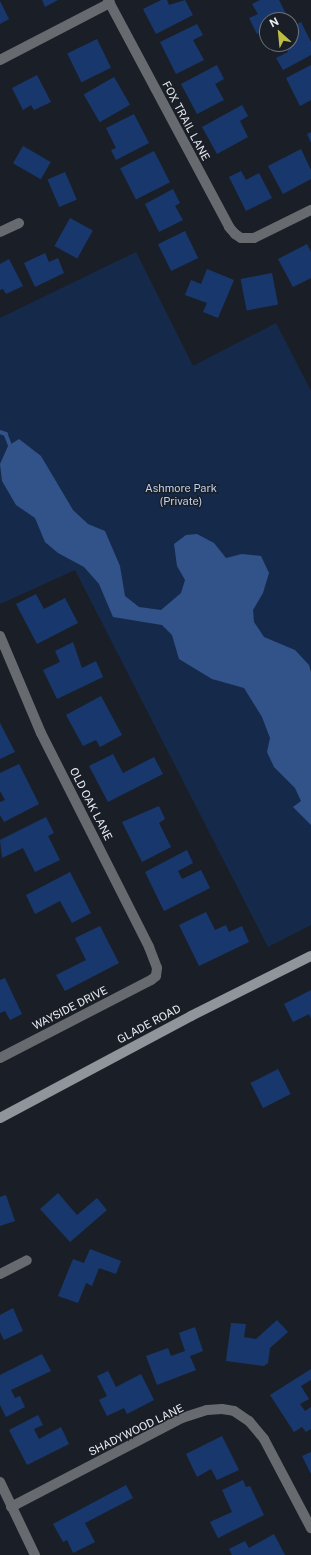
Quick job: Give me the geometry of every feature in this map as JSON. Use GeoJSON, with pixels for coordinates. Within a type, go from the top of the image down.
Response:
{"type":"FeatureCollection","features":[{"type":"Feature","properties":{"kind":"main road","name":"GLADE ROAD"},"geometry":{"type":"LineString","coordinates":[[0,1118],[197,1012],[311,956]]}},
{"type":"Feature","properties":{"kind":"street"},"geometry":{"type":"LineString","coordinates":[[0,60],[109,2]]}},
{"type":"Feature","properties":{"kind":"street","name":"FOX TRAIL LANE"},"geometry":{"type":"LineString","coordinates":[[109,2],[228,227],[241,238],[254,238],[311,210]]}},
{"type":"Feature","properties":{"kind":"street"},"geometry":{"type":"LineString","coordinates":[[0,232],[19,223]]}},
{"type":"Feature","properties":{"kind":"street","name":"OLD OAK LANE"},"geometry":{"type":"LineString","coordinates":[[0,636],[41,733],[149,947],[157,968],[156,976],[151,980]]}},
{"type":"Feature","properties":{"kind":"street","name":"WAYSIDE DRIVE"},"geometry":{"type":"LineString","coordinates":[[0,1058],[151,980]]}},
{"type":"Feature","properties":{"kind":"street"},"geometry":{"type":"LineString","coordinates":[[0,1274],[27,1260]]}},
{"type":"Feature","properties":{"kind":"street","name":"SHADYWOOD LANE"},"geometry":{"type":"LineString","coordinates":[[12,1507],[182,1418],[207,1410],[222,1409],[234,1411],[249,1421],[264,1439],[311,1528]]}},
{"type":"Feature","properties":{"kind":"street"},"geometry":{"type":"LineString","coordinates":[[0,1482],[35,1555]]}},
{"type":"Feature","properties":{"kind":"green space","name":"Ashmore Park (Private)"},"geometry":{"type":"Polygon","coordinates":[[[136,252],[193,366],[276,323],[311,391],[311,925],[268,947],[75,570],[0,604],[0,318],[136,252]]]}},
{"type":"Feature","properties":{"kind":"shaded area"},"geometry":{"type":"Polygon","coordinates":[[[19,439],[41,456],[73,510],[88,524],[105,531],[120,566],[125,596],[139,607],[161,610],[181,593],[185,580],[177,566],[174,544],[186,535],[197,534],[214,543],[226,558],[242,554],[261,556],[269,573],[263,593],[253,610],[254,622],[264,637],[295,650],[309,665],[311,672],[311,825],[293,807],[301,801],[295,788],[274,767],[267,752],[270,738],[262,717],[244,688],[212,679],[179,659],[172,635],[162,625],[113,617],[99,584],[84,567],[58,553],[45,542],[35,518],[16,505],[2,481],[0,464],[8,446],[19,439]]]}},
{"type":"Feature","properties":{"kind":"building"},"geometry":{"type":"Polygon","coordinates":[[[42,0],[58,0],[45,7],[42,0]]]}},
{"type":"Feature","properties":{"kind":"building"},"geometry":{"type":"Polygon","coordinates":[[[161,0],[167,0],[169,5],[185,0],[193,15],[156,34],[143,9],[161,0]]]}},
{"type":"Feature","properties":{"kind":"building"},"geometry":{"type":"Polygon","coordinates":[[[260,0],[279,0],[285,12],[259,12],[259,33],[257,34],[249,18],[258,14],[252,4],[260,0]]]}},
{"type":"Feature","properties":{"kind":"building"},"geometry":{"type":"Polygon","coordinates":[[[0,1],[9,19],[0,24],[0,1]]]}},
{"type":"Feature","properties":{"kind":"building"},"geometry":{"type":"Polygon","coordinates":[[[301,22],[311,42],[311,55],[283,70],[276,58],[288,52],[299,52],[299,23],[301,22]]]}},
{"type":"Feature","properties":{"kind":"building"},"geometry":{"type":"Polygon","coordinates":[[[197,24],[203,35],[193,40],[204,60],[176,74],[160,42],[197,24]]]}},
{"type":"Feature","properties":{"kind":"building"},"geometry":{"type":"Polygon","coordinates":[[[97,39],[111,68],[81,82],[67,53],[97,39]]]}},
{"type":"Feature","properties":{"kind":"building"},"geometry":{"type":"Polygon","coordinates":[[[217,65],[224,79],[215,84],[224,100],[197,114],[181,84],[217,65]]]}},
{"type":"Feature","properties":{"kind":"building"},"geometry":{"type":"Polygon","coordinates":[[[311,65],[311,100],[300,106],[286,78],[311,65]]]}},
{"type":"Feature","properties":{"kind":"building"},"geometry":{"type":"Polygon","coordinates":[[[37,75],[51,102],[34,110],[31,105],[23,110],[12,88],[37,75]]]}},
{"type":"Feature","properties":{"kind":"building"},"geometry":{"type":"Polygon","coordinates":[[[114,77],[130,105],[100,122],[84,94],[114,77]]]}},
{"type":"Feature","properties":{"kind":"building"},"geometry":{"type":"Polygon","coordinates":[[[242,105],[248,116],[240,121],[248,137],[217,154],[202,127],[242,105]]]}},
{"type":"Feature","properties":{"kind":"building"},"geometry":{"type":"Polygon","coordinates":[[[134,114],[149,143],[116,160],[111,150],[116,148],[106,128],[134,114]]]}},
{"type":"Feature","properties":{"kind":"building"},"geometry":{"type":"Polygon","coordinates":[[[311,132],[311,143],[307,134],[311,132]]]}},
{"type":"Feature","properties":{"kind":"building"},"geometry":{"type":"Polygon","coordinates":[[[23,146],[51,162],[41,179],[13,163],[23,146]]]}},
{"type":"Feature","properties":{"kind":"building"},"geometry":{"type":"Polygon","coordinates":[[[301,149],[311,170],[311,179],[283,194],[268,166],[301,149]]]}},
{"type":"Feature","properties":{"kind":"building"},"geometry":{"type":"Polygon","coordinates":[[[154,151],[170,182],[136,199],[120,168],[154,151]]]}},
{"type":"Feature","properties":{"kind":"building"},"geometry":{"type":"Polygon","coordinates":[[[241,171],[246,180],[259,173],[272,198],[246,211],[229,177],[241,171]]]}},
{"type":"Feature","properties":{"kind":"building"},"geometry":{"type":"Polygon","coordinates":[[[65,172],[77,200],[59,207],[48,179],[65,172]]]}},
{"type":"Feature","properties":{"kind":"building"},"geometry":{"type":"Polygon","coordinates":[[[173,189],[180,203],[175,206],[183,220],[159,232],[145,204],[173,189]]]}},
{"type":"Feature","properties":{"kind":"building"},"geometry":{"type":"Polygon","coordinates":[[[70,218],[93,231],[77,259],[54,246],[70,218]]]}},
{"type":"Feature","properties":{"kind":"building"},"geometry":{"type":"Polygon","coordinates":[[[185,231],[198,258],[171,271],[158,244],[185,231]]]}},
{"type":"Feature","properties":{"kind":"building"},"geometry":{"type":"Polygon","coordinates":[[[307,244],[311,252],[311,278],[293,287],[278,259],[307,244]]]}},
{"type":"Feature","properties":{"kind":"building"},"geometry":{"type":"Polygon","coordinates":[[[45,253],[49,262],[58,258],[64,273],[35,287],[24,263],[45,253]]]}},
{"type":"Feature","properties":{"kind":"building"},"geometry":{"type":"Polygon","coordinates":[[[9,259],[23,286],[6,294],[3,289],[0,290],[0,264],[9,259]]]}},
{"type":"Feature","properties":{"kind":"building"},"geometry":{"type":"Polygon","coordinates":[[[207,269],[234,280],[218,318],[203,312],[207,303],[185,295],[191,280],[201,284],[207,269]]]}},
{"type":"Feature","properties":{"kind":"building"},"geometry":{"type":"Polygon","coordinates":[[[272,273],[278,304],[247,311],[241,279],[272,273]]]}},
{"type":"Feature","properties":{"kind":"building"},"geometry":{"type":"Polygon","coordinates":[[[36,594],[44,609],[65,598],[78,623],[37,644],[16,604],[36,594]]]}},
{"type":"Feature","properties":{"kind":"building"},"geometry":{"type":"Polygon","coordinates":[[[73,642],[82,668],[96,661],[103,677],[57,699],[43,670],[60,662],[55,651],[73,642]]]}},
{"type":"Feature","properties":{"kind":"building"},"geometry":{"type":"Polygon","coordinates":[[[101,696],[122,735],[100,747],[96,740],[83,746],[66,715],[101,696]]]}},
{"type":"Feature","properties":{"kind":"building"},"geometry":{"type":"Polygon","coordinates":[[[0,723],[15,752],[0,759],[0,723]]]}},
{"type":"Feature","properties":{"kind":"building"},"geometry":{"type":"Polygon","coordinates":[[[113,754],[123,773],[154,757],[163,774],[108,802],[89,766],[113,754]]]}},
{"type":"Feature","properties":{"kind":"building"},"geometry":{"type":"Polygon","coordinates":[[[19,764],[39,804],[4,822],[0,815],[0,802],[5,800],[0,791],[0,773],[19,764]]]}},
{"type":"Feature","properties":{"kind":"building"},"geometry":{"type":"Polygon","coordinates":[[[159,806],[165,819],[159,823],[171,847],[142,862],[122,822],[159,806]]]}},
{"type":"Feature","properties":{"kind":"building"},"geometry":{"type":"Polygon","coordinates":[[[46,817],[54,833],[48,836],[60,860],[35,872],[23,848],[2,858],[0,840],[46,817]]]}},
{"type":"Feature","properties":{"kind":"building"},"geometry":{"type":"Polygon","coordinates":[[[187,850],[193,863],[178,871],[182,879],[201,870],[210,888],[164,911],[145,872],[187,850]]]}},
{"type":"Feature","properties":{"kind":"building"},"geometry":{"type":"Polygon","coordinates":[[[70,872],[91,913],[72,923],[60,901],[35,914],[26,895],[70,872]]]}},
{"type":"Feature","properties":{"kind":"building"},"geometry":{"type":"Polygon","coordinates":[[[206,912],[215,930],[226,925],[229,932],[242,926],[249,942],[199,966],[179,925],[206,912]]]}},
{"type":"Feature","properties":{"kind":"building"},"geometry":{"type":"Polygon","coordinates":[[[100,926],[119,963],[65,991],[56,975],[86,960],[75,938],[100,926]]]}},
{"type":"Feature","properties":{"kind":"building"},"geometry":{"type":"Polygon","coordinates":[[[5,978],[22,1014],[10,1020],[5,1011],[0,1013],[0,980],[5,978]]]}},
{"type":"Feature","properties":{"kind":"building"},"geometry":{"type":"Polygon","coordinates":[[[311,990],[311,1019],[309,1014],[293,1022],[284,1004],[311,990]]]}},
{"type":"Feature","properties":{"kind":"building"},"geometry":{"type":"Polygon","coordinates":[[[278,1069],[291,1094],[263,1108],[250,1083],[278,1069]]]}},
{"type":"Feature","properties":{"kind":"building"},"geometry":{"type":"Polygon","coordinates":[[[58,1193],[77,1215],[97,1198],[107,1210],[70,1242],[40,1209],[58,1193]]]}},
{"type":"Feature","properties":{"kind":"building"},"geometry":{"type":"Polygon","coordinates":[[[6,1195],[15,1221],[0,1226],[0,1197],[6,1195]]]}},
{"type":"Feature","properties":{"kind":"building"},"geometry":{"type":"Polygon","coordinates":[[[90,1249],[121,1261],[116,1274],[99,1268],[92,1286],[86,1283],[78,1303],[58,1296],[73,1259],[84,1263],[90,1249]]]}},
{"type":"Feature","properties":{"kind":"building"},"geometry":{"type":"Polygon","coordinates":[[[13,1308],[23,1331],[4,1340],[0,1332],[0,1315],[13,1308]]]}},
{"type":"Feature","properties":{"kind":"building"},"geometry":{"type":"Polygon","coordinates":[[[277,1320],[288,1332],[270,1348],[268,1363],[264,1366],[226,1361],[231,1323],[246,1324],[244,1337],[256,1339],[277,1320]]]}},
{"type":"Feature","properties":{"kind":"building"},"geometry":{"type":"Polygon","coordinates":[[[195,1327],[203,1351],[190,1356],[196,1370],[157,1385],[146,1356],[168,1348],[171,1356],[185,1351],[179,1333],[195,1327]]]}},
{"type":"Feature","properties":{"kind":"building"},"geometry":{"type":"Polygon","coordinates":[[[42,1354],[51,1371],[11,1390],[15,1398],[20,1396],[25,1407],[6,1417],[0,1405],[0,1375],[42,1354]]]}},
{"type":"Feature","properties":{"kind":"building"},"geometry":{"type":"Polygon","coordinates":[[[311,1369],[311,1380],[301,1386],[309,1399],[300,1404],[305,1411],[311,1407],[311,1429],[306,1432],[302,1427],[294,1432],[270,1395],[311,1369]]]}},
{"type":"Feature","properties":{"kind":"building"},"geometry":{"type":"Polygon","coordinates":[[[108,1371],[116,1387],[141,1374],[154,1400],[127,1414],[124,1408],[107,1416],[99,1400],[107,1396],[97,1376],[108,1371]]]}},
{"type":"Feature","properties":{"kind":"building"},"geometry":{"type":"Polygon","coordinates":[[[38,1415],[43,1425],[34,1429],[39,1439],[61,1427],[69,1444],[27,1465],[9,1430],[38,1415]]]}},
{"type":"Feature","properties":{"kind":"building"},"geometry":{"type":"Polygon","coordinates":[[[222,1436],[239,1470],[217,1480],[211,1469],[197,1477],[186,1454],[222,1436]]]}},
{"type":"Feature","properties":{"kind":"building"},"geometry":{"type":"Polygon","coordinates":[[[311,1452],[311,1474],[302,1456],[311,1452]]]}},
{"type":"Feature","properties":{"kind":"building"},"geometry":{"type":"Polygon","coordinates":[[[243,1480],[246,1487],[250,1486],[264,1515],[218,1538],[210,1522],[232,1512],[222,1490],[243,1480]]]}},
{"type":"Feature","properties":{"kind":"building"},"geometry":{"type":"Polygon","coordinates":[[[126,1485],[133,1498],[85,1523],[95,1542],[73,1553],[67,1540],[63,1542],[53,1524],[126,1485]]]}},
{"type":"Feature","properties":{"kind":"building"},"geometry":{"type":"Polygon","coordinates":[[[274,1534],[285,1555],[232,1555],[229,1549],[245,1541],[249,1548],[274,1534]]]}},
{"type":"Feature","properties":{"kind":"waterway"},"geometry":{"type":"LineString","coordinates":[[0,432],[6,434],[11,447]]}}]}
